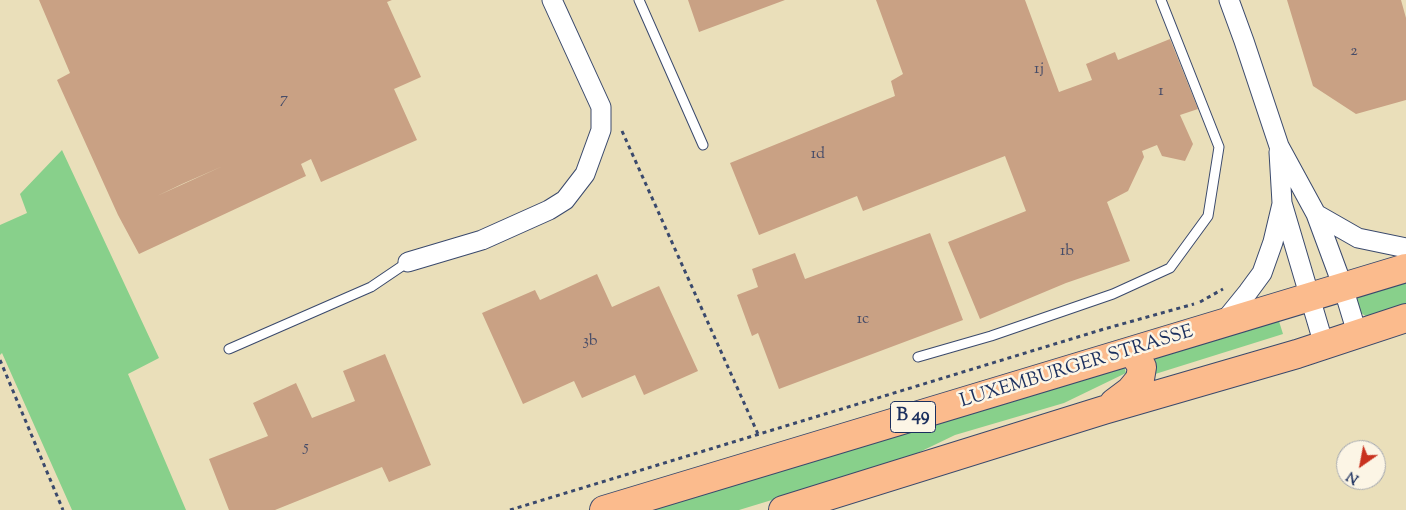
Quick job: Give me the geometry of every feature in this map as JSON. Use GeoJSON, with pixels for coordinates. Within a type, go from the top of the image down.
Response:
{"type":"FeatureCollection","features":[{"type":"Feature","properties":{"kind":"main road","name":"LUXEMBURGER STRASSE"},"geometry":{"type":"LineString","coordinates":[[604,510],[1406,268]]}},
{"type":"Feature","properties":{"kind":"main road"},"geometry":{"type":"LineString","coordinates":[[783,510],[1104,410],[1297,354],[1406,318]]}},
{"type":"Feature","properties":{"kind":"main road"},"geometry":{"type":"LineString","coordinates":[[1104,410],[1130,391],[1140,379],[1142,367],[1136,357],[1130,352]]}},
{"type":"Feature","properties":{"kind":"street"},"geometry":{"type":"LineString","coordinates":[[408,262],[482,240],[549,210],[565,200],[585,174],[601,130],[601,108],[552,0]]}},
{"type":"Feature","properties":{"kind":"street"},"geometry":{"type":"LineString","coordinates":[[1229,0],[1279,146],[1316,214],[1343,286],[1357,333]]}},
{"type":"Feature","properties":{"kind":"street"},"geometry":{"type":"LineString","coordinates":[[1279,146],[1282,203],[1324,344]]}},
{"type":"Feature","properties":{"kind":"street"},"geometry":{"type":"LineString","coordinates":[[1222,324],[1262,273],[1273,242],[1282,203]]}},
{"type":"Feature","properties":{"kind":"street"},"geometry":{"type":"LineString","coordinates":[[1316,214],[1358,238],[1406,248]]}},
{"type":"Feature","properties":{"kind":"lane"},"geometry":{"type":"LineString","coordinates":[[639,0],[703,145]]}},
{"type":"Feature","properties":{"kind":"lane"},"geometry":{"type":"LineString","coordinates":[[918,357],[991,336],[1104,297],[1170,268],[1208,216],[1219,147],[1161,0]]}},
{"type":"Feature","properties":{"kind":"lane"},"geometry":{"type":"LineString","coordinates":[[229,349],[370,287],[408,262]]}},
{"type":"Feature","properties":{"kind":"path"},"geometry":{"type":"LineString","coordinates":[[601,108],[615,115],[758,434]]}},
{"type":"Feature","properties":{"kind":"path"},"geometry":{"type":"LineString","coordinates":[[510,510],[1094,331],[1201,302],[1227,286]]}},
{"type":"Feature","properties":{"kind":"path"},"geometry":{"type":"LineString","coordinates":[[0,360],[63,510]]}},
{"type":"Feature","properties":{"kind":"green space"},"geometry":{"type":"Polygon","coordinates":[[[62,150],[159,358],[128,374],[186,510],[72,510],[2,353],[0,355],[0,225],[27,213],[20,194],[62,150]]]}},
{"type":"Feature","properties":{"kind":"green space"},"geometry":{"type":"Polygon","coordinates":[[[1406,278],[1406,306],[1382,314],[1366,316],[1359,312],[1354,301],[1358,293],[1406,278]]]}},
{"type":"Feature","properties":{"kind":"green space"},"geometry":{"type":"Polygon","coordinates":[[[1278,318],[1283,334],[1152,375],[1155,367],[1153,356],[1278,318]]]}},
{"type":"Feature","properties":{"kind":"green space"},"geometry":{"type":"Polygon","coordinates":[[[1124,366],[1126,373],[1064,403],[955,435],[903,460],[739,510],[649,510],[1124,366]]]}},
{"type":"Feature","properties":{"kind":"building"},"geometry":{"type":"Polygon","coordinates":[[[39,0],[392,0],[387,2],[421,77],[394,89],[417,140],[321,182],[311,159],[301,164],[306,176],[139,254],[118,215],[57,80],[70,73],[39,0]],[[223,166],[182,184],[157,196],[223,166]]]}},
{"type":"Feature","properties":{"kind":"building"},"geometry":{"type":"Polygon","coordinates":[[[688,0],[785,0],[699,32],[688,0]]]}},
{"type":"Feature","properties":{"kind":"building"},"geometry":{"type":"Polygon","coordinates":[[[876,0],[1025,0],[1059,92],[1092,80],[1086,64],[1115,52],[1118,60],[1170,39],[1198,109],[1180,115],[1193,144],[1185,161],[1162,156],[1157,145],[1142,151],[1144,157],[1128,191],[1107,202],[1130,261],[1066,283],[980,319],[948,242],[1026,211],[1005,156],[863,211],[857,196],[759,235],[730,163],[895,96],[891,81],[903,74],[876,0]]]}},
{"type":"Feature","properties":{"kind":"building"},"geometry":{"type":"Polygon","coordinates":[[[1287,0],[1401,0],[1406,18],[1406,100],[1356,114],[1313,86],[1287,0]]]}},
{"type":"Feature","properties":{"kind":"building"},"geometry":{"type":"Polygon","coordinates":[[[930,233],[963,320],[779,389],[758,333],[752,336],[737,295],[758,287],[752,269],[795,253],[805,279],[930,233]]]}},
{"type":"Feature","properties":{"kind":"building"},"geometry":{"type":"Polygon","coordinates":[[[597,274],[612,307],[659,286],[698,371],[644,395],[635,375],[582,398],[574,381],[523,404],[482,313],[535,290],[540,300],[597,274]]]}},
{"type":"Feature","properties":{"kind":"building"},"geometry":{"type":"Polygon","coordinates":[[[385,354],[431,465],[389,482],[382,467],[275,510],[229,510],[209,459],[268,436],[253,403],[296,383],[312,418],[355,401],[343,371],[385,354]]]}}]}
